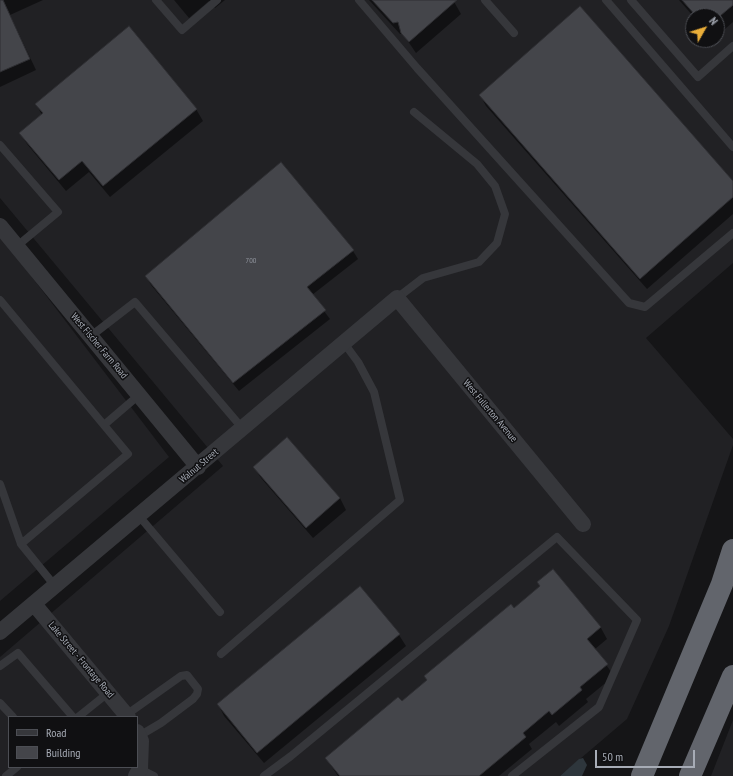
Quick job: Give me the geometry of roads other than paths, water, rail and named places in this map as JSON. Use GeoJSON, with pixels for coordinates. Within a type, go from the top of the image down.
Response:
{"type":"FeatureCollection","features":[{"type":"Feature","properties":{"kind":"highway"},"geometry":{"type":"LineString","coordinates":[[642,776],[722,584],[733,550]]}},
{"type":"Feature","properties":{"kind":"highway"},"geometry":{"type":"LineString","coordinates":[[690,776],[733,676]]}},
{"type":"Feature","properties":{"kind":"street","name":"West Fischer Farm Road"},"geometry":{"type":"LineString","coordinates":[[0,226],[198,466]]}},
{"type":"Feature","properties":{"kind":"street","name":"Walnut Street"},"geometry":{"type":"LineString","coordinates":[[0,632],[397,298]]}},
{"type":"Feature","properties":{"kind":"street","name":"West Fullerton Avenue"},"geometry":{"type":"LineString","coordinates":[[397,298],[583,524]]}},
{"type":"Feature","properties":{"kind":"street","name":"Lake Street - Frontage Road"},"geometry":{"type":"LineString","coordinates":[[34,604],[127,716]]}},
{"type":"Feature","properties":{"kind":"street"},"geometry":{"type":"LineString","coordinates":[[138,734],[142,741],[143,774]]}},
{"type":"Feature","properties":{"kind":"lane"},"geometry":{"type":"LineString","coordinates":[[156,0],[182,30],[216,0]]}},
{"type":"Feature","properties":{"kind":"lane"},"geometry":{"type":"LineString","coordinates":[[359,0],[417,68],[629,304],[645,307],[733,233]]}},
{"type":"Feature","properties":{"kind":"lane"},"geometry":{"type":"LineString","coordinates":[[485,0],[514,33]]}},
{"type":"Feature","properties":{"kind":"lane"},"geometry":{"type":"LineString","coordinates":[[606,0],[733,147]]}},
{"type":"Feature","properties":{"kind":"lane"},"geometry":{"type":"LineString","coordinates":[[631,0],[698,77],[733,46]]}},
{"type":"Feature","properties":{"kind":"lane"},"geometry":{"type":"LineString","coordinates":[[397,298],[423,278],[479,262],[497,243],[505,214],[495,186],[477,164],[414,112]]}},
{"type":"Feature","properties":{"kind":"lane"},"geometry":{"type":"LineString","coordinates":[[0,145],[58,212],[17,246]]}},
{"type":"Feature","properties":{"kind":"lane"},"geometry":{"type":"LineString","coordinates":[[0,300],[128,454],[21,544]]}},
{"type":"Feature","properties":{"kind":"lane"},"geometry":{"type":"LineString","coordinates":[[91,336],[135,302],[243,429]]}},
{"type":"Feature","properties":{"kind":"lane"},"geometry":{"type":"LineString","coordinates":[[221,654],[400,500],[374,392],[358,362],[344,343]]}},
{"type":"Feature","properties":{"kind":"lane"},"geometry":{"type":"LineString","coordinates":[[104,425],[139,395]]}},
{"type":"Feature","properties":{"kind":"lane"},"geometry":{"type":"LineString","coordinates":[[0,484],[21,544],[55,586]]}},
{"type":"Feature","properties":{"kind":"lane"},"geometry":{"type":"LineString","coordinates":[[139,516],[220,612]]}},
{"type":"Feature","properties":{"kind":"lane"},"geometry":{"type":"LineString","coordinates":[[264,776],[291,756],[557,536],[637,620],[599,707],[512,776]]}},
{"type":"Feature","properties":{"kind":"lane"},"geometry":{"type":"LineString","coordinates":[[0,666],[18,653],[72,716]]}},
{"type":"Feature","properties":{"kind":"lane"},"geometry":{"type":"LineString","coordinates":[[127,716],[181,676],[187,675],[198,689],[193,699],[161,723],[138,734]]}},
{"type":"Feature","properties":{"kind":"lane"},"geometry":{"type":"LineString","coordinates":[[79,716],[108,693]]}},
{"type":"Feature","properties":{"kind":"lane"},"geometry":{"type":"LineString","coordinates":[[0,703],[12,716]]}},
{"type":"Feature","properties":{"kind":"lane"},"geometry":{"type":"LineString","coordinates":[[6,776],[15,768]]}}]}
